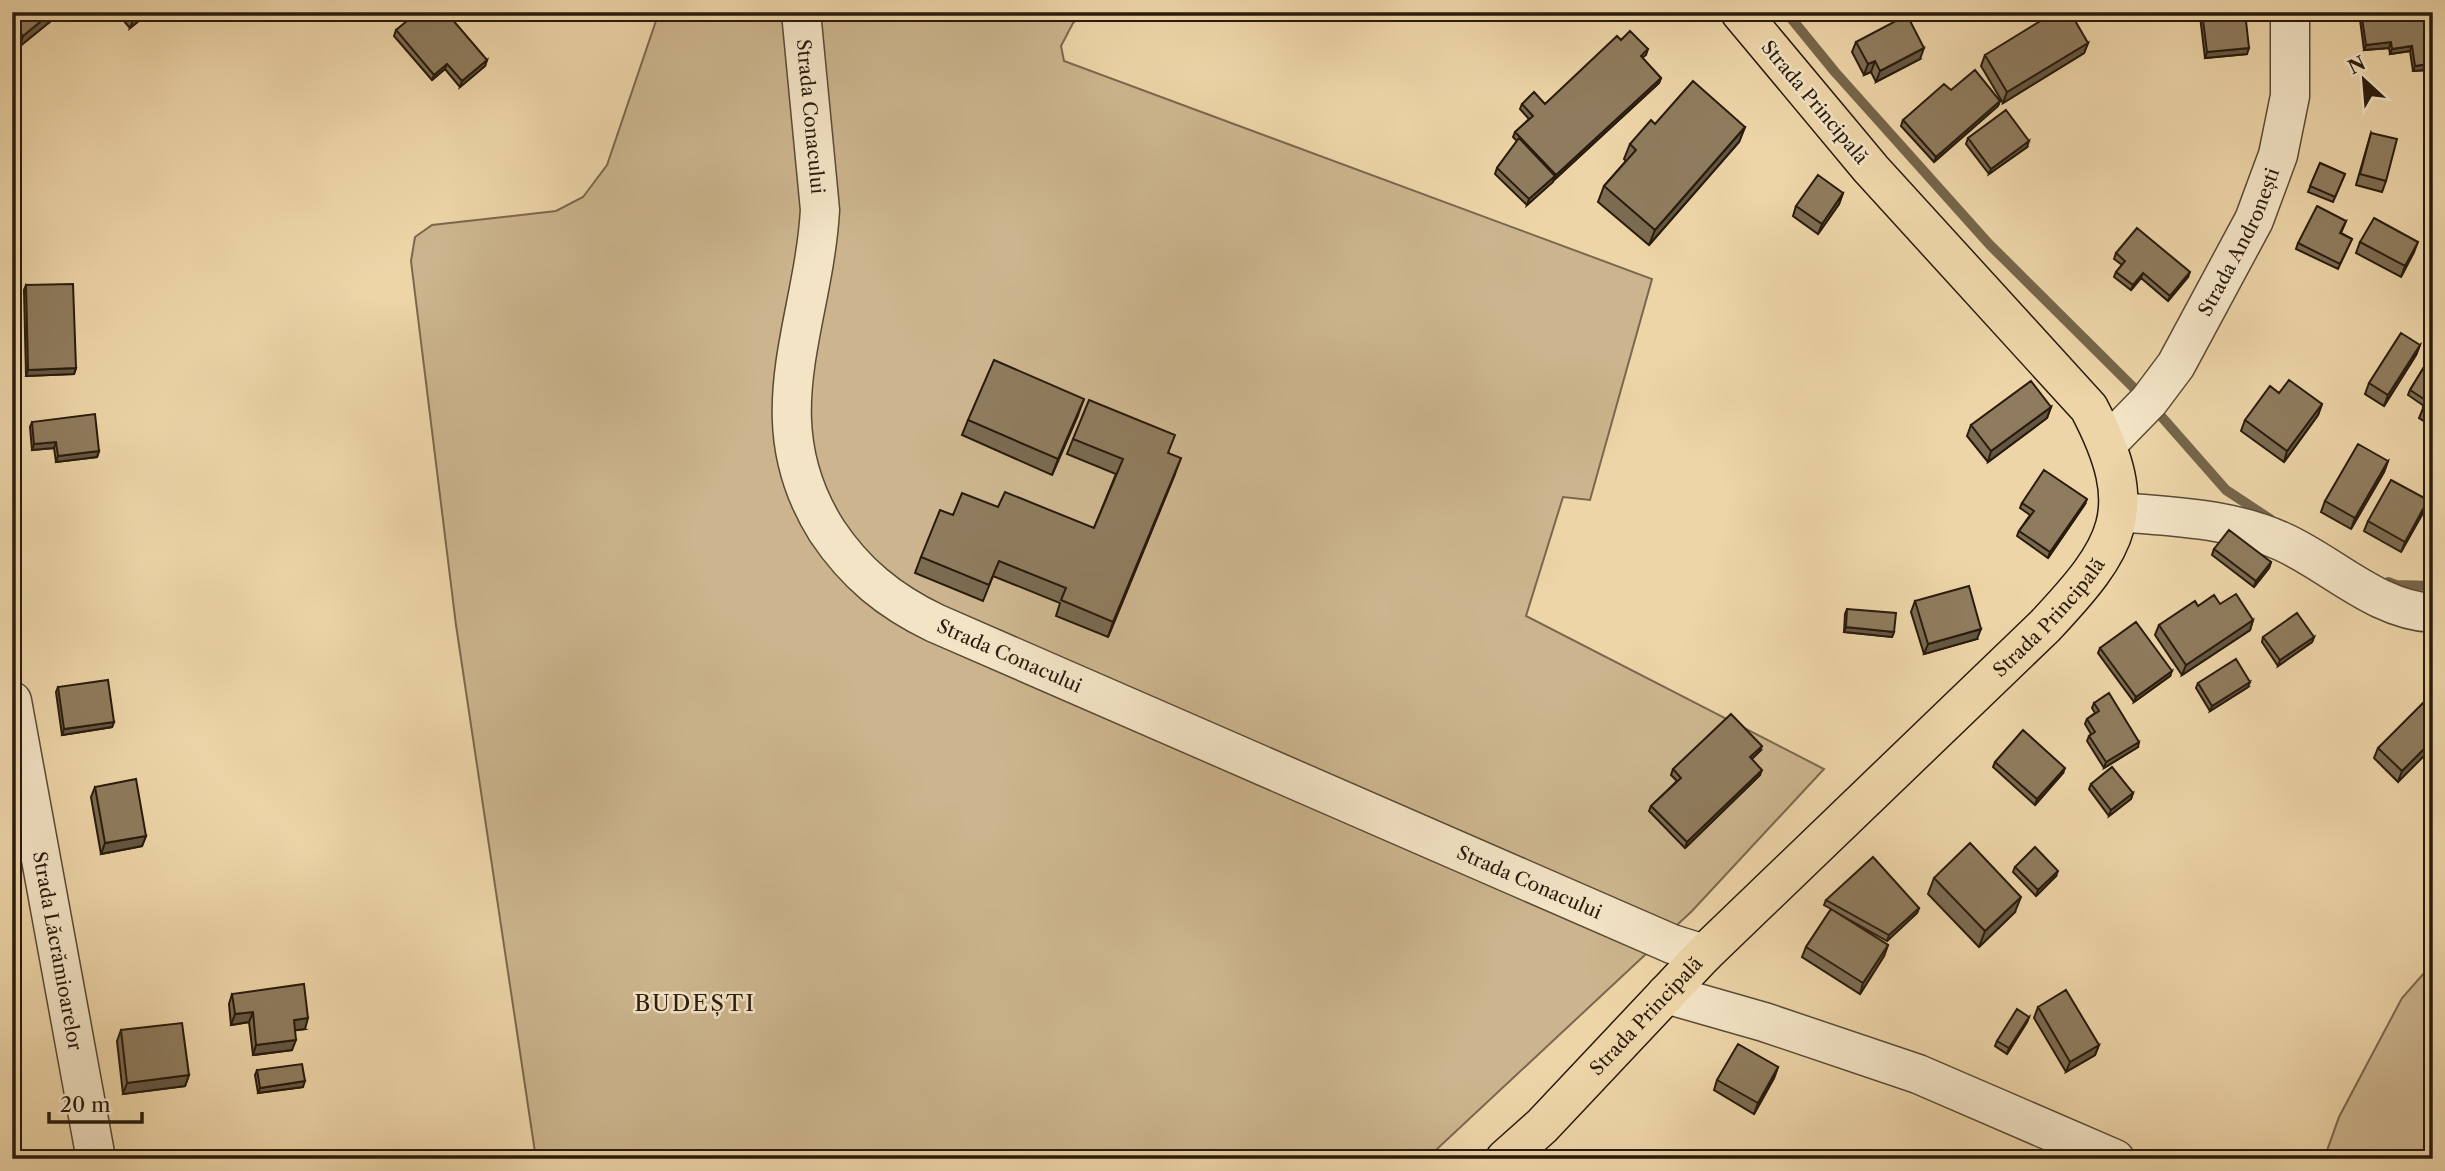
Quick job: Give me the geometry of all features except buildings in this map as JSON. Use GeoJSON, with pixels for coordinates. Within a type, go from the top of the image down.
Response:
{"type":"FeatureCollection","features":[{"type":"Feature","properties":{"kind":"main road","name":"Strada Principală"},"geometry":{"type":"LineString","coordinates":[[1505,1159],[1542,1126],[1704,954],[2088,580],[2110,546],[2119,512],[2118,480],[2130,420],[2090,408],[1871,169],[1740,12]]}},
{"type":"Feature","properties":{"kind":"street","name":"Strada Conacului"},"geometry":{"type":"LineString","coordinates":[[801,12],[820,211],[790,410],[793,447],[815,511],[838,548],[867,580],[900,606],[934,623],[1660,939],[1704,954]]}},
{"type":"Feature","properties":{"kind":"street","name":"Strada Andronești"},"geometry":{"type":"LineString","coordinates":[[2130,420],[2176,365],[2222,284],[2254,220],[2273,168],[2290,96],[2290,12]]}},
{"type":"Feature","properties":{"kind":"street"},"geometry":{"type":"LineString","coordinates":[[2119,512],[2226,522],[2282,541],[2326,565],[2359,588],[2395,604],[2433,613]]}},
{"type":"Feature","properties":{"kind":"street","name":"Strada Lăcrămioarelor"},"geometry":{"type":"LineString","coordinates":[[12,701],[96,1159]]}},
{"type":"Feature","properties":{"kind":"street"},"geometry":{"type":"LineString","coordinates":[[1666,994],[1764,1022],[1918,1074],[2115,1159]]}},
{"type":"Feature","properties":{"kind":"shaded area"},"geometry":{"type":"Polygon","coordinates":[[[659,12],[1085,12],[1073,23],[1061,46],[1064,61],[1652,279],[1590,500],[1563,497],[1526,616],[1824,769],[1692,911],[1436,1150],[1415,1159],[536,1159],[456,625],[411,261],[415,237],[432,225],[556,211],[583,197],[607,165],[659,12]]]}},
{"type":"Feature","properties":{"kind":"shaded area"},"geometry":{"type":"Polygon","coordinates":[[[2433,963],[2433,1159],[2324,1159],[2339,1117],[2402,998],[2433,963]]]}},
{"type":"Feature","properties":{"kind":"waterway"},"geometry":{"type":"LineString","coordinates":[[1786,12],[1835,72],[1989,244],[2142,396]]}},
{"type":"Feature","properties":{"kind":"waterway"},"geometry":{"type":"LineString","coordinates":[[2153,407],[2226,490],[2270,519]]}},
{"type":"Feature","properties":{"kind":"waterway"},"geometry":{"type":"LineString","coordinates":[[2388,582],[2396,585],[2433,586]]}},
{"type":"Feature","properties":{"kind":"district","name":"BUDEȘTI"},"geometry":{"type":"Point","coordinates":[695,1003]}}]}
